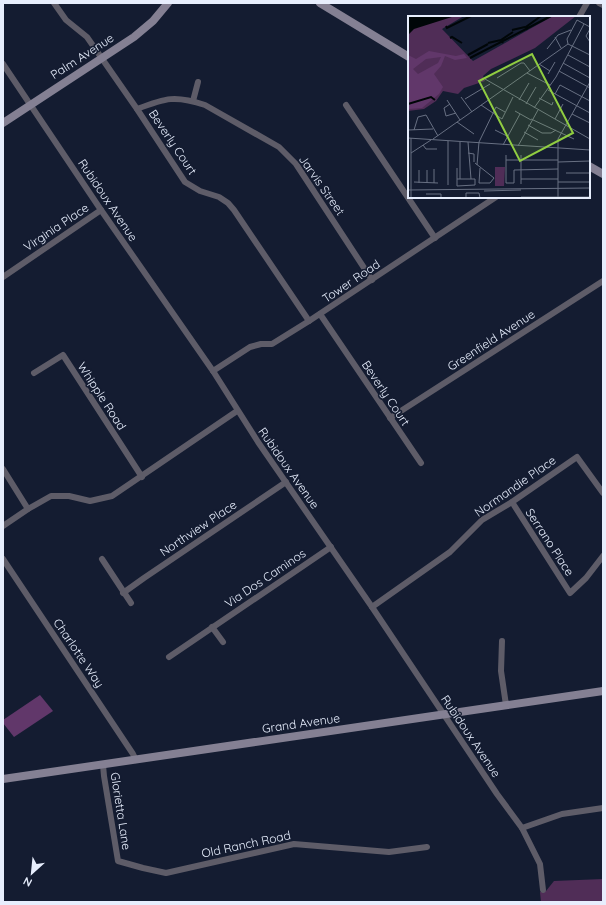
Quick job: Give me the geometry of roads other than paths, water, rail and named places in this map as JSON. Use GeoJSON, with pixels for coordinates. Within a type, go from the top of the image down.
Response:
{"type":"FeatureCollection","features":[{"type":"Feature","properties":{"kind":"street","name":"Beverly Court"},"geometry":{"type":"LineString","coordinates":[[54,3],[66,20],[86,37],[137,109],[185,182],[200,192],[219,197],[228,203],[234,210],[309,321]]}},
{"type":"Feature","properties":{"kind":"street","name":"Palm Avenue"},"geometry":{"type":"LineString","coordinates":[[3,122],[145,28],[168,3]]}},
{"type":"Feature","properties":{"kind":"street"},"geometry":{"type":"LineString","coordinates":[[320,3],[408,56]]}},
{"type":"Feature","properties":{"kind":"street"},"geometry":{"type":"LineString","coordinates":[[580,16],[587,3]]}},
{"type":"Feature","properties":{"kind":"street"},"geometry":{"type":"LineString","coordinates":[[599,3],[603,5]]}},
{"type":"Feature","properties":{"kind":"street","name":"Rubidoux Avenue"},"geometry":{"type":"LineString","coordinates":[[3,64],[101,210],[213,371],[237,410],[372,606],[497,794],[522,828],[540,864],[543,890]]}},
{"type":"Feature","properties":{"kind":"street"},"geometry":{"type":"LineString","coordinates":[[193,101],[198,82]]}},
{"type":"Feature","properties":{"kind":"street","name":"Jarvis Street"},"geometry":{"type":"LineString","coordinates":[[137,109],[172,98],[193,101],[205,105],[279,147],[296,164],[372,280]]}},
{"type":"Feature","properties":{"kind":"street"},"geometry":{"type":"LineString","coordinates":[[346,105],[408,198]]}},
{"type":"Feature","properties":{"kind":"street"},"geometry":{"type":"LineString","coordinates":[[590,167],[603,174]]}},
{"type":"Feature","properties":{"kind":"street"},"geometry":{"type":"LineString","coordinates":[[408,198],[435,238]]}},
{"type":"Feature","properties":{"kind":"street","name":"Tower Road"},"geometry":{"type":"LineString","coordinates":[[213,371],[250,347],[261,344],[272,344],[372,280],[495,198]]}},
{"type":"Feature","properties":{"kind":"street","name":"Virginia Place"},"geometry":{"type":"LineString","coordinates":[[3,277],[101,210]]}},
{"type":"Feature","properties":{"kind":"street","name":"Greenfield Avenue"},"geometry":{"type":"LineString","coordinates":[[390,418],[603,281]]}},
{"type":"Feature","properties":{"kind":"street","name":"Beverly Court"},"geometry":{"type":"LineString","coordinates":[[320,314],[421,463]]}},
{"type":"Feature","properties":{"kind":"street","name":"Whipple Road"},"geometry":{"type":"LineString","coordinates":[[34,373],[63,355],[142,477]]}},
{"type":"Feature","properties":{"kind":"street"},"geometry":{"type":"LineString","coordinates":[[3,526],[51,496],[69,496],[90,501],[112,496],[142,477],[237,410]]}},
{"type":"Feature","properties":{"kind":"street","name":"Normandie Place"},"geometry":{"type":"LineString","coordinates":[[372,606],[450,552],[482,520],[512,502],[577,457],[603,493]]}},
{"type":"Feature","properties":{"kind":"street"},"geometry":{"type":"LineString","coordinates":[[3,469],[28,509]]}},
{"type":"Feature","properties":{"kind":"street","name":"Northview Place"},"geometry":{"type":"LineString","coordinates":[[123,592],[286,482]]}},
{"type":"Feature","properties":{"kind":"street","name":"Serrano Place"},"geometry":{"type":"LineString","coordinates":[[512,502],[570,593],[586,578],[603,556]]}},
{"type":"Feature","properties":{"kind":"street","name":"Via Dos Caminos"},"geometry":{"type":"LineString","coordinates":[[169,657],[331,548]]}},
{"type":"Feature","properties":{"kind":"street"},"geometry":{"type":"LineString","coordinates":[[102,558],[131,603]]}},
{"type":"Feature","properties":{"kind":"street","name":"Charlotte Way"},"geometry":{"type":"LineString","coordinates":[[3,559],[136,760]]}},
{"type":"Feature","properties":{"kind":"street"},"geometry":{"type":"LineString","coordinates":[[212,628],[223,642]]}},
{"type":"Feature","properties":{"kind":"street"},"geometry":{"type":"LineString","coordinates":[[502,641],[501,671],[506,705]]}},
{"type":"Feature","properties":{"kind":"street","name":"Grand Avenue"},"geometry":{"type":"LineString","coordinates":[[3,779],[603,691]]}},
{"type":"Feature","properties":{"kind":"street","name":"Glorietta Lane"},"geometry":{"type":"LineString","coordinates":[[103,765],[118,861]]}},
{"type":"Feature","properties":{"kind":"street"},"geometry":{"type":"LineString","coordinates":[[522,828],[562,814],[603,808]]}},
{"type":"Feature","properties":{"kind":"street","name":"Old Ranch Road"},"geometry":{"type":"LineString","coordinates":[[118,861],[166,873],[294,844],[389,852],[427,847]]}}]}
